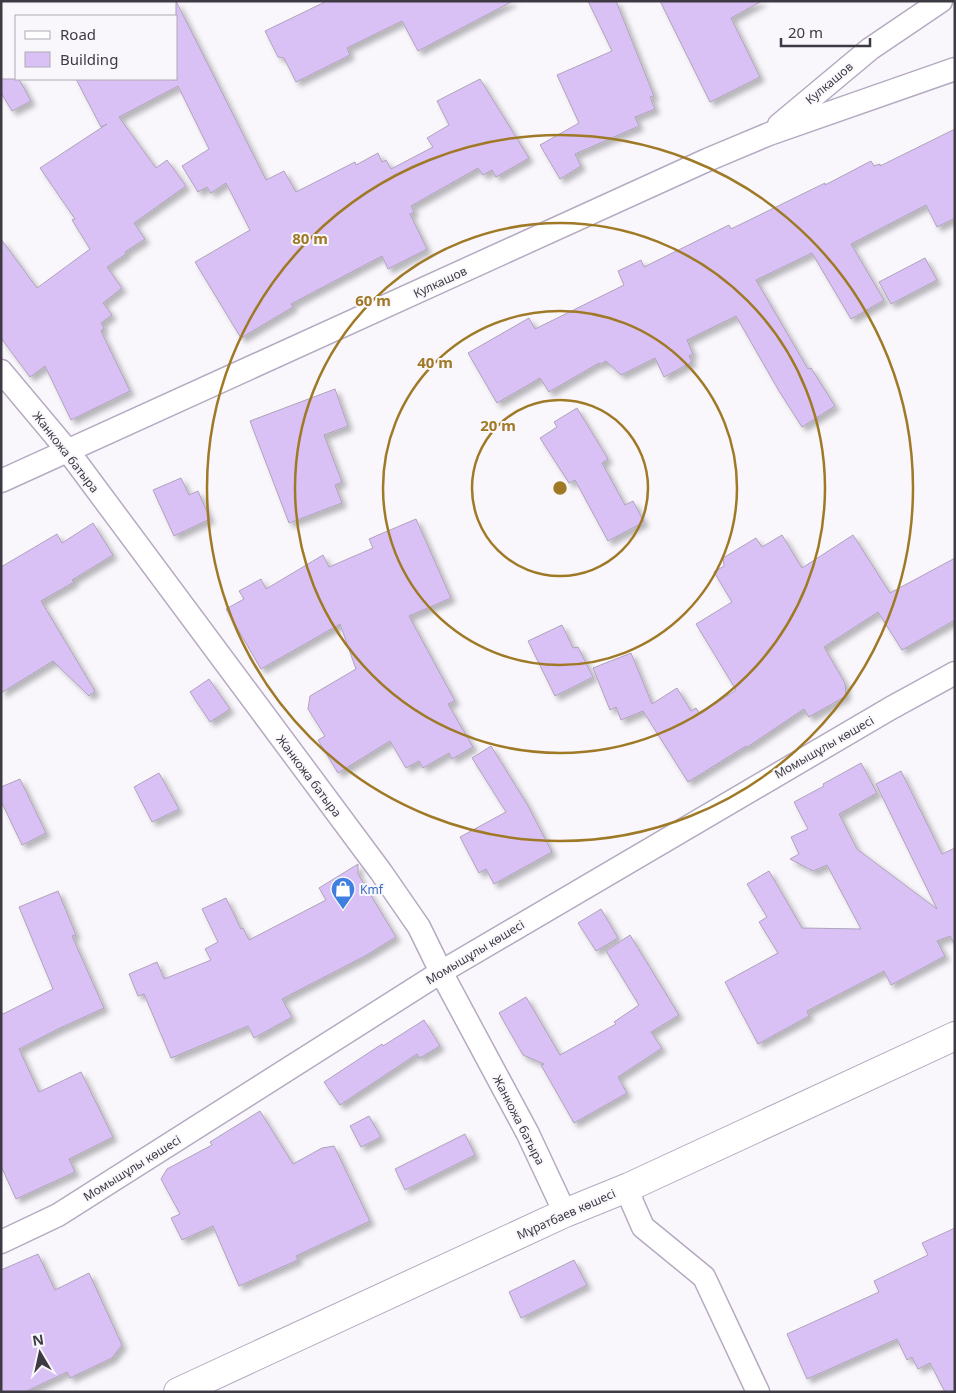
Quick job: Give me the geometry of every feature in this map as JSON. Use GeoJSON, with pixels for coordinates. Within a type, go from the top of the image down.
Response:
{"type":"FeatureCollection","features":[{"type":"Feature","properties":{"kind":"street","name":"Кулкашов"},"geometry":{"type":"LineString","coordinates":[[769,134],[870,49],[941,1]]}},
{"type":"Feature","properties":{"kind":"street","name":"Кулкашов"},"geometry":{"type":"LineString","coordinates":[[1,481],[689,168],[769,134],[955,69]]}},
{"type":"Feature","properties":{"kind":"street","name":"Жанкожа батыра"},"geometry":{"type":"LineString","coordinates":[[1,371],[68,451],[381,872],[419,927],[441,972],[528,1134],[565,1213]]}},
{"type":"Feature","properties":{"kind":"street","name":"Момышұлы көшесі"},"geometry":{"type":"LineString","coordinates":[[1,1242],[58,1214],[441,972],[882,713],[955,673]]}},
{"type":"Feature","properties":{"kind":"street","name":"Мұратбаев көшесі"},"geometry":{"type":"LineString","coordinates":[[178,1392],[565,1213],[629,1187],[955,1036]]}},
{"type":"Feature","properties":{"kind":"street"},"geometry":{"type":"LineString","coordinates":[[629,1187],[632,1202],[644,1227],[704,1277],[758,1392]]}},
{"type":"Feature","properties":{"kind":"building"},"geometry":{"type":"Polygon","coordinates":[[[176,1],[266,180],[284,171],[296,192],[355,162],[356,165],[378,153],[382,162],[386,160],[391,169],[433,147],[427,138],[449,125],[437,101],[480,79],[529,158],[496,177],[492,170],[483,175],[478,168],[411,206],[414,212],[410,214],[427,249],[388,269],[382,256],[291,304],[293,307],[241,338],[195,262],[250,230],[226,183],[211,193],[207,187],[198,192],[182,166],[209,149],[178,86],[119,117],[156,168],[167,160],[186,186],[134,223],[145,239],[107,267],[122,288],[103,303],[112,315],[101,323],[104,328],[101,331],[130,391],[71,420],[45,366],[30,377],[1,338],[1,239],[37,288],[90,249],[72,220],[75,219],[40,168],[107,124],[101,127],[77,80],[178,80],[178,15],[176,15],[176,1]]]}},
{"type":"Feature","properties":{"kind":"building"},"geometry":{"type":"Polygon","coordinates":[[[327,1],[513,1],[418,51],[402,21],[347,48],[350,55],[296,82],[284,58],[278,57],[265,31],[327,1]]]}},
{"type":"Feature","properties":{"kind":"building"},"geometry":{"type":"Polygon","coordinates":[[[588,1],[616,1],[654,96],[650,97],[655,109],[635,117],[639,126],[575,154],[581,166],[560,179],[540,145],[579,123],[557,75],[612,51],[588,1]]]}},
{"type":"Feature","properties":{"kind":"building"},"geometry":{"type":"Polygon","coordinates":[[[660,1],[762,1],[731,18],[760,77],[710,102],[660,1]]]}},
{"type":"Feature","properties":{"kind":"building"},"geometry":{"type":"Polygon","coordinates":[[[1,79],[20,80],[31,101],[12,111],[1,93],[1,79]]]}},
{"type":"Feature","properties":{"kind":"building"},"geometry":{"type":"Polygon","coordinates":[[[955,129],[955,218],[937,227],[926,205],[851,244],[884,300],[851,319],[812,253],[756,280],[808,369],[811,368],[835,406],[802,427],[736,316],[687,340],[693,354],[689,356],[692,362],[664,377],[655,358],[621,375],[606,361],[601,364],[599,363],[549,392],[540,378],[497,403],[468,353],[529,318],[535,329],[624,285],[618,271],[641,260],[644,267],[729,225],[731,229],[871,161],[874,166],[880,164],[880,166],[955,129]]]}},
{"type":"Feature","properties":{"kind":"building"},"geometry":{"type":"Polygon","coordinates":[[[925,258],[937,280],[891,304],[879,282],[925,258]]]}},
{"type":"Feature","properties":{"kind":"building"},"geometry":{"type":"Polygon","coordinates":[[[335,389],[348,426],[324,435],[342,482],[335,485],[342,503],[289,523],[250,421],[335,389]]]}},
{"type":"Feature","properties":{"kind":"building"},"geometry":{"type":"Polygon","coordinates":[[[577,408],[608,459],[602,463],[625,505],[633,501],[644,522],[608,541],[575,480],[569,483],[540,438],[557,427],[554,422],[577,408]]]}},
{"type":"Feature","properties":{"kind":"building"},"geometry":{"type":"Polygon","coordinates":[[[181,478],[189,495],[198,491],[210,519],[174,536],[153,490],[181,478]]]}},
{"type":"Feature","properties":{"kind":"building"},"geometry":{"type":"Polygon","coordinates":[[[416,519],[451,598],[409,616],[455,701],[448,704],[473,747],[452,759],[449,753],[423,768],[419,761],[406,768],[390,741],[338,773],[318,740],[325,736],[308,709],[310,696],[356,669],[340,624],[261,669],[226,609],[244,599],[239,591],[261,579],[266,589],[323,555],[329,567],[373,548],[369,539],[416,519]]]}},
{"type":"Feature","properties":{"kind":"building"},"geometry":{"type":"Polygon","coordinates":[[[93,523],[113,555],[72,580],[74,582],[41,601],[95,691],[89,696],[53,661],[1,693],[1,567],[57,534],[62,543],[93,523]]]}},
{"type":"Feature","properties":{"kind":"building"},"geometry":{"type":"Polygon","coordinates":[[[782,535],[802,568],[853,535],[890,593],[955,558],[955,620],[902,650],[878,612],[824,647],[845,683],[846,696],[809,717],[804,709],[746,748],[746,746],[688,782],[643,711],[621,720],[616,707],[610,710],[593,668],[631,653],[652,704],[677,688],[691,711],[696,708],[700,714],[736,690],[696,624],[732,602],[714,572],[724,566],[723,558],[756,538],[762,547],[782,535]]]}},
{"type":"Feature","properties":{"kind":"building"},"geometry":{"type":"Polygon","coordinates":[[[562,625],[573,648],[578,647],[593,677],[555,696],[528,641],[562,625]]]}},
{"type":"Feature","properties":{"kind":"building"},"geometry":{"type":"Polygon","coordinates":[[[209,679],[230,709],[210,722],[190,692],[209,679]]]}},
{"type":"Feature","properties":{"kind":"building"},"geometry":{"type":"Polygon","coordinates":[[[491,746],[527,804],[552,852],[494,884],[486,869],[479,873],[460,837],[506,812],[472,758],[491,746]]]}},
{"type":"Feature","properties":{"kind":"building"},"geometry":{"type":"Polygon","coordinates":[[[861,763],[877,793],[839,814],[857,849],[937,909],[876,784],[901,771],[942,854],[955,848],[955,945],[950,936],[937,941],[945,956],[891,985],[884,971],[807,1011],[809,1016],[758,1044],[725,982],[778,953],[759,922],[767,917],[747,884],[769,871],[802,928],[861,929],[827,865],[813,871],[790,859],[799,854],[791,837],[808,829],[794,802],[861,763]]]}},
{"type":"Feature","properties":{"kind":"building"},"geometry":{"type":"Polygon","coordinates":[[[159,773],[179,809],[152,822],[134,787],[159,773]]]}},
{"type":"Feature","properties":{"kind":"building"},"geometry":{"type":"Polygon","coordinates":[[[20,779],[46,833],[22,845],[1,801],[1,787],[20,779]]]}},
{"type":"Feature","properties":{"kind":"building"},"geometry":{"type":"Polygon","coordinates":[[[358,864],[358,874],[396,937],[365,956],[282,999],[292,1017],[254,1038],[248,1026],[171,1058],[144,994],[138,996],[129,974],[157,962],[164,979],[211,960],[205,949],[218,942],[202,909],[226,898],[241,929],[243,928],[249,940],[326,900],[319,888],[358,864]]]}},
{"type":"Feature","properties":{"kind":"building"},"geometry":{"type":"Polygon","coordinates":[[[58,891],[76,935],[72,936],[104,1008],[19,1049],[39,1092],[81,1072],[113,1137],[69,1159],[75,1172],[16,1199],[1,1166],[1,1011],[3,1014],[53,989],[19,907],[58,891]]]}},
{"type":"Feature","properties":{"kind":"building"},"geometry":{"type":"Polygon","coordinates":[[[601,909],[618,938],[596,951],[578,923],[601,909]]]}},
{"type":"Feature","properties":{"kind":"building"},"geometry":{"type":"Polygon","coordinates":[[[630,935],[679,1015],[651,1032],[662,1048],[618,1077],[627,1093],[574,1123],[541,1065],[544,1064],[523,1055],[499,1013],[526,997],[560,1055],[616,1024],[614,1022],[639,1005],[606,951],[630,935]]]}},
{"type":"Feature","properties":{"kind":"building"},"geometry":{"type":"Polygon","coordinates":[[[424,1020],[440,1046],[420,1058],[417,1054],[340,1105],[324,1082],[382,1044],[383,1046],[424,1020]]]}},
{"type":"Feature","properties":{"kind":"building"},"geometry":{"type":"Polygon","coordinates":[[[260,1111],[293,1164],[322,1148],[334,1146],[370,1221],[296,1256],[298,1260],[239,1286],[213,1226],[182,1240],[171,1218],[180,1214],[161,1179],[167,1169],[212,1145],[210,1142],[260,1111]]]}},
{"type":"Feature","properties":{"kind":"building"},"geometry":{"type":"Polygon","coordinates":[[[369,1116],[381,1137],[361,1147],[350,1126],[369,1116]]]}},
{"type":"Feature","properties":{"kind":"building"},"geometry":{"type":"Polygon","coordinates":[[[465,1134],[475,1155],[405,1190],[395,1169],[465,1134]]]}},
{"type":"Feature","properties":{"kind":"building"},"geometry":{"type":"Polygon","coordinates":[[[955,1228],[955,1392],[945,1392],[930,1363],[918,1369],[912,1357],[907,1360],[897,1339],[807,1379],[787,1334],[879,1292],[874,1281],[928,1255],[922,1243],[955,1228]]]}},
{"type":"Feature","properties":{"kind":"building"},"geometry":{"type":"Polygon","coordinates":[[[38,1254],[55,1290],[89,1273],[122,1345],[112,1358],[70,1378],[67,1372],[25,1392],[1,1392],[1,1270],[38,1254]]]}},
{"type":"Feature","properties":{"kind":"building"},"geometry":{"type":"Polygon","coordinates":[[[574,1260],[587,1285],[521,1318],[509,1292],[574,1260]]]}},
{"type":"Feature","properties":{"kind":"place","name":"Kmf"},"geometry":{"type":"Point","coordinates":[343,910]}}]}
